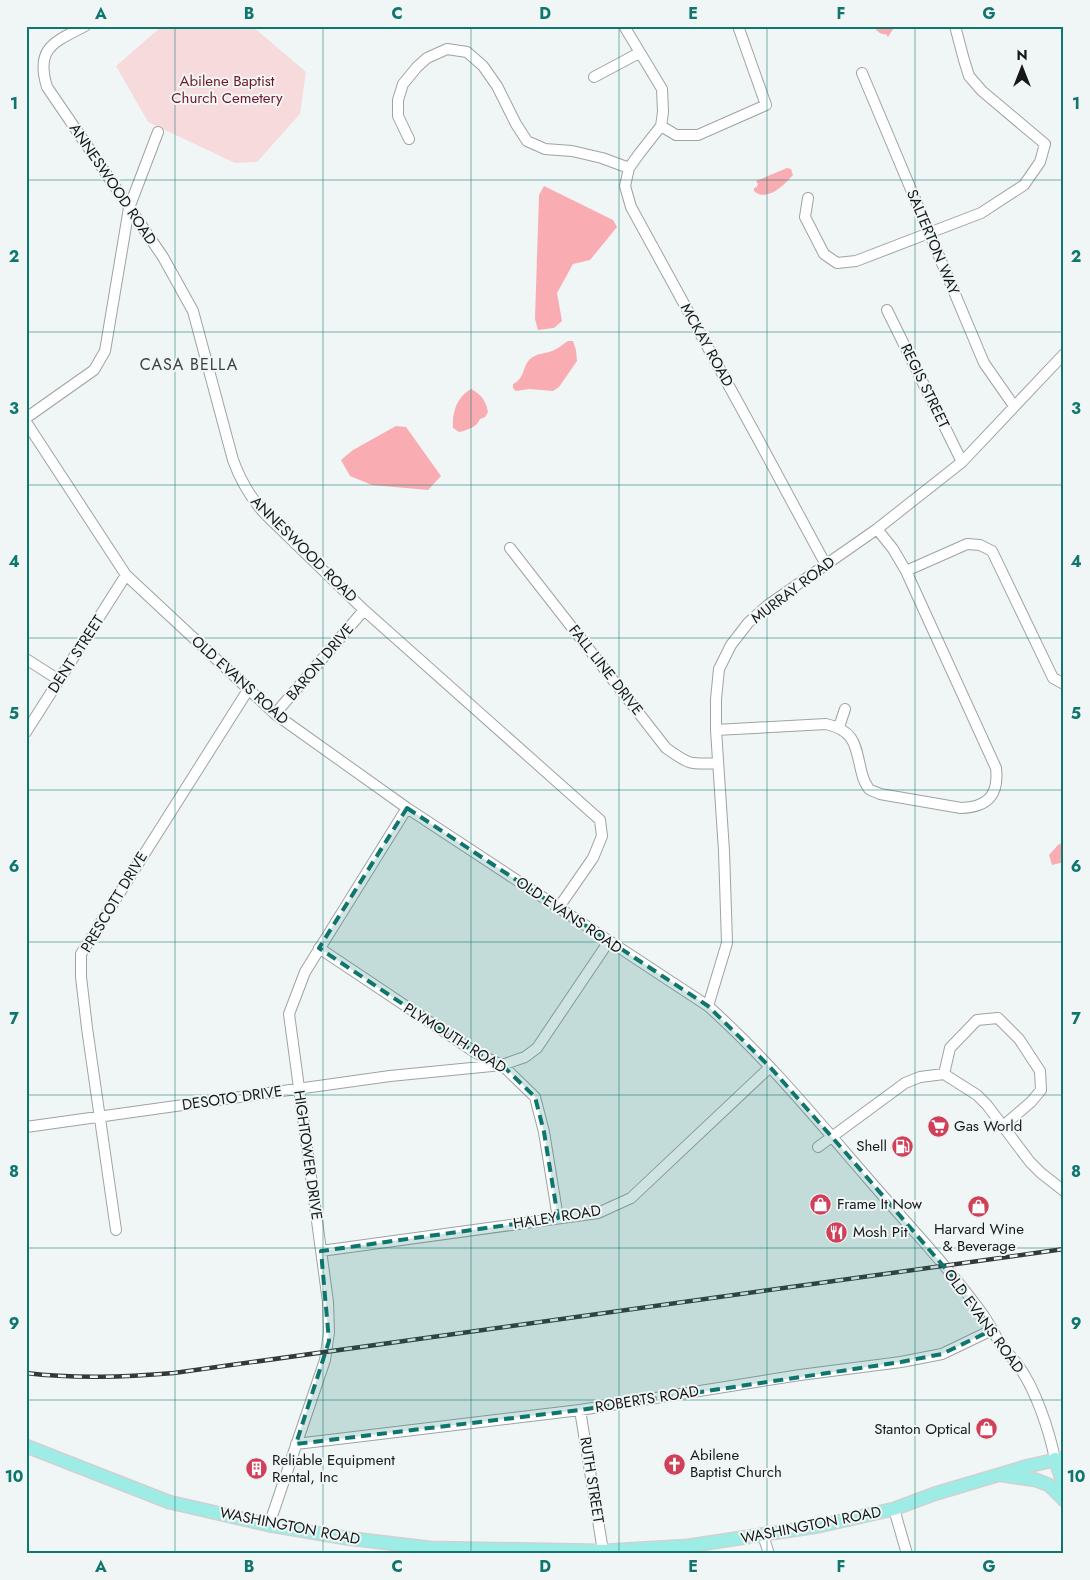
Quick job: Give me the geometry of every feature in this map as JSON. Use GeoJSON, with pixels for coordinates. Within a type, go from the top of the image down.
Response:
{"type":"FeatureCollection","features":[{"type":"Feature","properties":{"kind":"main road","name":"WASHINGTON ROAD"},"geometry":{"type":"LineString","coordinates":[[26,1446],[169,1502],[269,1525],[346,1538],[430,1548],[603,1552],[688,1546],[819,1526],[894,1509],[934,1494],[1059,1458]]}},
{"type":"Feature","properties":{"kind":"main road"},"geometry":{"type":"LineString","coordinates":[[1059,1458],[1064,1486]]}},
{"type":"Feature","properties":{"kind":"main road"},"geometry":{"type":"LineString","coordinates":[[999,1474],[1036,1480],[1049,1485],[1064,1500]]}},
{"type":"Feature","properties":{"kind":"street","name":"ANNESWOOD ROAD"},"geometry":{"type":"LineString","coordinates":[[85,26],[58,40],[48,48],[43,61],[43,73],[47,87],[163,257],[193,311],[239,478],[253,502],[364,610],[600,820],[602,836],[593,858],[559,907]]}},
{"type":"Feature","properties":{"kind":"street"},"geometry":{"type":"LineString","coordinates":[[409,139],[398,116],[398,100],[403,84],[427,58],[447,49],[467,52],[483,66],[497,86],[516,124],[527,141],[545,149],[572,151],[602,158],[629,168],[661,126],[663,112],[662,89],[624,26]]}},
{"type":"Feature","properties":{"kind":"street"},"geometry":{"type":"LineString","coordinates":[[661,126],[676,135],[698,136],[766,105],[738,26]]}},
{"type":"Feature","properties":{"kind":"street"},"geometry":{"type":"LineString","coordinates":[[808,198],[804,217],[824,254],[837,263],[856,261],[981,213],[1024,185],[1040,162],[1045,144],[982,92],[969,76],[955,26]]}},
{"type":"Feature","properties":{"kind":"street"},"geometry":{"type":"LineString","coordinates":[[594,77],[639,53]]}},
{"type":"Feature","properties":{"kind":"street","name":"SALTERTON WAY"},"geometry":{"type":"LineString","coordinates":[[862,73],[984,363],[1014,406]]}},
{"type":"Feature","properties":{"kind":"street"},"geometry":{"type":"LineString","coordinates":[[26,418],[94,370],[105,351],[129,208],[158,132]]}},
{"type":"Feature","properties":{"kind":"street","name":"MCKAY ROAD"},"geometry":{"type":"LineString","coordinates":[[629,168],[625,186],[631,207],[826,565]]}},
{"type":"Feature","properties":{"kind":"street","name":"REGIS STREET"},"geometry":{"type":"LineString","coordinates":[[887,310],[962,462]]}},
{"type":"Feature","properties":{"kind":"street","name":"MURRAY ROAD"},"geometry":{"type":"LineString","coordinates":[[708,1006],[727,943],[716,699],[719,669],[731,645],[748,623],[768,605],[877,529],[962,462],[1064,354]]}},
{"type":"Feature","properties":{"kind":"street","name":"OLD EVANS ROAD"},"geometry":{"type":"LineString","coordinates":[[26,422],[126,576],[275,714],[407,808],[708,1006],[741,1037],[832,1136],[964,1290],[985,1318],[1003,1347],[1018,1364],[1037,1402],[1059,1458]]}},
{"type":"Feature","properties":{"kind":"street"},"geometry":{"type":"LineString","coordinates":[[716,730],[826,724],[839,727],[850,735],[855,745],[863,778],[869,789],[880,794],[961,808],[973,808],[990,798],[997,781],[996,768],[906,572],[894,549],[877,529]]}},
{"type":"Feature","properties":{"kind":"street"},"geometry":{"type":"LineString","coordinates":[[906,572],[967,544],[980,545],[992,551],[1053,678],[1064,684]]}},
{"type":"Feature","properties":{"kind":"street","name":"FALL LINE DRIVE"},"geometry":{"type":"LineString","coordinates":[[510,548],[666,748],[681,759],[695,764],[718,763]]}},
{"type":"Feature","properties":{"kind":"street","name":"DENT STREET"},"geometry":{"type":"LineString","coordinates":[[26,732],[126,576]]}},
{"type":"Feature","properties":{"kind":"street","name":"BARON DRIVE"},"geometry":{"type":"LineString","coordinates":[[275,714],[364,610]]}},
{"type":"Feature","properties":{"kind":"street"},"geometry":{"type":"LineString","coordinates":[[26,659],[59,680]]}},
{"type":"Feature","properties":{"kind":"street","name":"PRESCOTT DRIVE"},"geometry":{"type":"LineString","coordinates":[[116,1230],[82,986],[81,954],[248,690]]}},
{"type":"Feature","properties":{"kind":"street"},"geometry":{"type":"LineString","coordinates":[[839,727],[845,709]]}},
{"type":"Feature","properties":{"kind":"street","name":"HIGHTOWER DRIVE"},"geometry":{"type":"LineString","coordinates":[[269,1525],[325,1360],[329,1341],[328,1302],[289,1014],[305,972],[407,808]]}},
{"type":"Feature","properties":{"kind":"street","name":"DESOTO DRIVE"},"geometry":{"type":"LineString","coordinates":[[26,1127],[390,1076],[502,1065],[525,1057],[537,1048],[609,941]]}},
{"type":"Feature","properties":{"kind":"street","name":"PLYMOUTH ROAD"},"geometry":{"type":"LineString","coordinates":[[319,948],[476,1054],[502,1065],[535,1097],[544,1132],[558,1218]]}},
{"type":"Feature","properties":{"kind":"street"},"geometry":{"type":"LineString","coordinates":[[944,1074],[950,1048],[970,1027],[977,1020],[998,1018],[1019,1039],[1040,1071],[1041,1090],[1031,1102],[1003,1126]]}},
{"type":"Feature","properties":{"kind":"street","name":"HALEY ROAD"},"geometry":{"type":"LineString","coordinates":[[321,1251],[598,1213],[631,1198],[770,1067]]}},
{"type":"Feature","properties":{"kind":"street"},"geometry":{"type":"LineString","coordinates":[[818,1147],[905,1083],[944,1074],[977,1095],[987,1105],[1030,1162],[1040,1173],[1064,1191]]}},
{"type":"Feature","properties":{"kind":"street","name":"ROBERTS ROAD"},"geometry":{"type":"LineString","coordinates":[[296,1444],[580,1410],[925,1358],[942,1354],[992,1330]]}},
{"type":"Feature","properties":{"kind":"street","name":"RUTH STREET"},"geometry":{"type":"LineString","coordinates":[[580,1410],[603,1552]]}},
{"type":"Feature","properties":{"kind":"street"},"geometry":{"type":"LineString","coordinates":[[894,1509],[907,1554]]}},
{"type":"Feature","properties":{"kind":"street"},"geometry":{"type":"LineString","coordinates":[[763,1535],[769,1554]]}},
{"type":"Feature","properties":{"kind":"highlighted area"},"geometry":{"type":"Polygon","coordinates":[[[407,808],[708,1006],[770,1067],[846,1153],[964,1290],[992,1330],[942,1354],[901,1362],[580,1410],[296,1444],[329,1341],[321,1251],[558,1218],[544,1132],[535,1097],[502,1065],[476,1053],[319,948],[407,808]]]}},
{"type":"Feature","properties":{"kind":"green space","name":"Abilene Baptist Church Cemetery"},"geometry":{"type":"Polygon","coordinates":[[[162,26],[252,26],[306,72],[300,114],[257,162],[235,163],[148,122],[116,66],[162,26]]]}},
{"type":"Feature","properties":{"kind":"shaded area"},"geometry":{"type":"Polygon","coordinates":[[[874,26],[895,26],[888,37],[886,34],[876,30],[874,26]]]}},
{"type":"Feature","properties":{"kind":"shaded area"},"geometry":{"type":"Polygon","coordinates":[[[787,168],[791,169],[793,175],[775,191],[764,195],[754,191],[758,184],[756,181],[787,168]]]}},
{"type":"Feature","properties":{"kind":"shaded area"},"geometry":{"type":"Polygon","coordinates":[[[544,186],[613,220],[617,227],[590,260],[573,264],[557,293],[562,321],[554,328],[538,330],[535,319],[539,195],[544,186]]]}},
{"type":"Feature","properties":{"kind":"shaded area"},"geometry":{"type":"Polygon","coordinates":[[[568,341],[573,341],[577,361],[559,387],[553,391],[529,389],[516,391],[513,388],[513,384],[520,379],[530,359],[554,350],[568,341]]]}},
{"type":"Feature","properties":{"kind":"shaded area"},"geometry":{"type":"Polygon","coordinates":[[[471,389],[483,398],[488,412],[474,426],[459,432],[453,428],[453,416],[462,396],[471,389]]]}},
{"type":"Feature","properties":{"kind":"shaded area"},"geometry":{"type":"Polygon","coordinates":[[[396,426],[406,427],[441,476],[428,490],[372,485],[350,476],[341,460],[353,450],[396,426]]]}},
{"type":"Feature","properties":{"kind":"shaded area"},"geometry":{"type":"Polygon","coordinates":[[[1064,842],[1064,862],[1052,865],[1049,855],[1058,845],[1064,842]]]}},
{"type":"Feature","properties":{"kind":"railway"},"geometry":{"type":"LineString","coordinates":[[26,1373],[100,1377],[174,1373],[1064,1249]]}},
{"type":"Feature","properties":{"kind":"place","name":"Gas World"},"geometry":{"type":"Point","coordinates":[938,1126]}},
{"type":"Feature","properties":{"kind":"place","name":"Shell"},"geometry":{"type":"Point","coordinates":[903,1146]}},
{"type":"Feature","properties":{"kind":"place","name":"Frame It Now"},"geometry":{"type":"Point","coordinates":[821,1204]}},
{"type":"Feature","properties":{"kind":"place","name":"Harvard Wine & Beverage"},"geometry":{"type":"Point","coordinates":[979,1206]}},
{"type":"Feature","properties":{"kind":"place","name":"Mosh Pit"},"geometry":{"type":"Point","coordinates":[837,1232]}},
{"type":"Feature","properties":{"kind":"place","name":"Stanton Optical"},"geometry":{"type":"Point","coordinates":[987,1429]}},
{"type":"Feature","properties":{"kind":"place","name":"Abilene Baptist Church"},"geometry":{"type":"Point","coordinates":[674,1464]}},
{"type":"Feature","properties":{"kind":"place","name":"Reliable Equipment Rental, Inc"},"geometry":{"type":"Point","coordinates":[256,1469]}},
{"type":"Feature","properties":{"kind":"district","name":"CASA BELLA"},"geometry":{"type":"Point","coordinates":[189,364]}}]}
